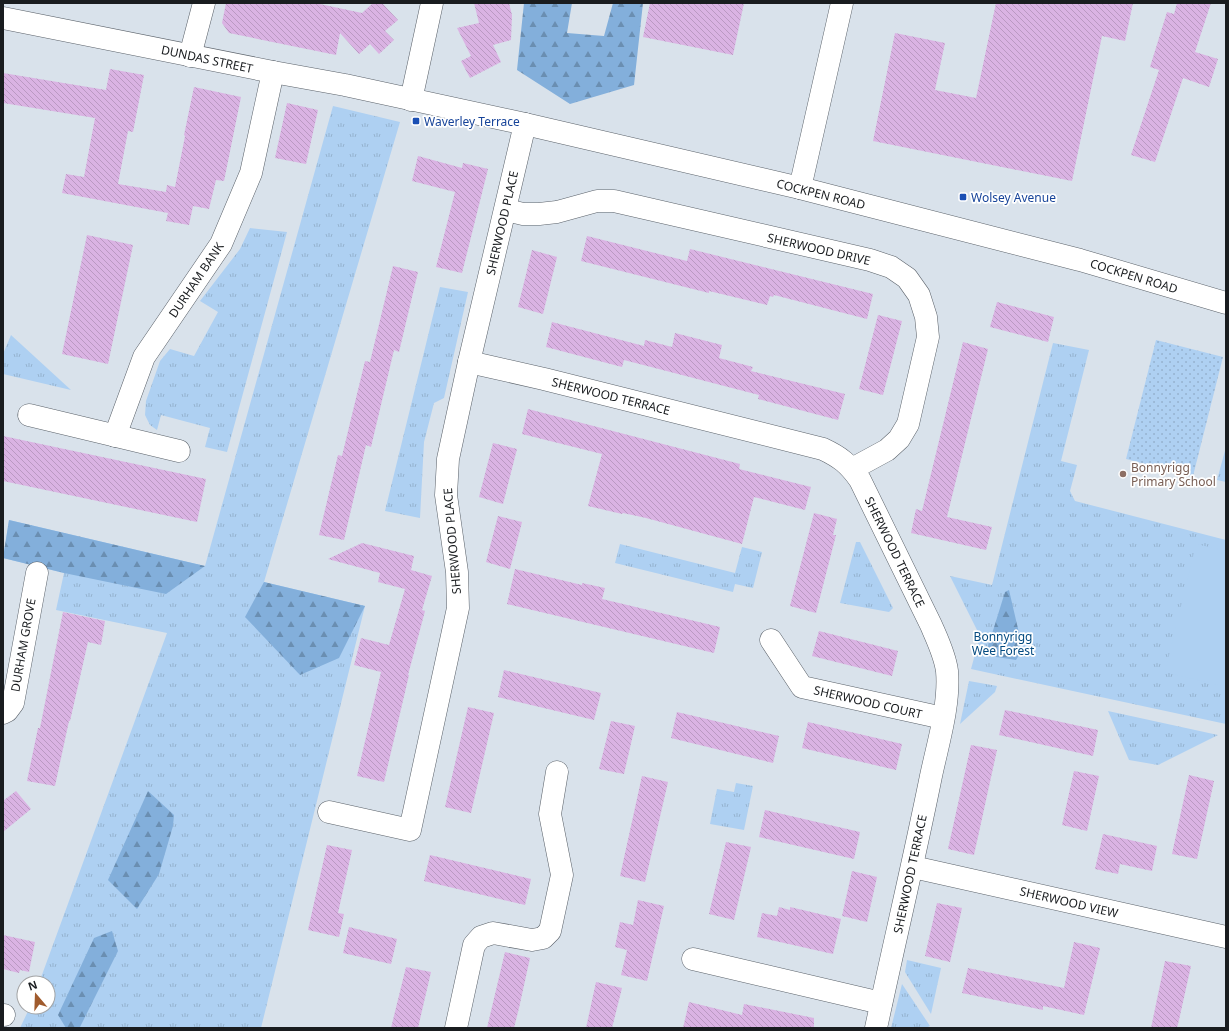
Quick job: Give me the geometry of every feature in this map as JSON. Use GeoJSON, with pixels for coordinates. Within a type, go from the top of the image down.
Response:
{"type":"FeatureCollection","features":[{"type":"Feature","properties":{"kind":"street"},"geometry":{"type":"LineString","coordinates":[[190,56],[204,3]]}},
{"type":"Feature","properties":{"kind":"street"},"geometry":{"type":"LineString","coordinates":[[411,100],[432,3]]}},
{"type":"Feature","properties":{"kind":"street"},"geometry":{"type":"LineString","coordinates":[[800,188],[842,3]]}},
{"type":"Feature","properties":{"kind":"street","name":"DUNDAS STREET"},"geometry":{"type":"LineString","coordinates":[[3,18],[190,56],[345,85],[411,100]]}},
{"type":"Feature","properties":{"kind":"street","name":"DURHAM BANK"},"geometry":{"type":"LineString","coordinates":[[115,436],[144,357],[221,244],[251,173],[273,72]]}},
{"type":"Feature","properties":{"kind":"street","name":"COCKPEN ROAD"},"geometry":{"type":"LineString","coordinates":[[411,100],[525,124],[800,188],[1080,260],[1226,303]]}},
{"type":"Feature","properties":{"kind":"street","name":"SHERWOOD PLACE"},"geometry":{"type":"LineString","coordinates":[[328,812],[410,830],[458,608],[457,572],[446,495],[448,459],[469,362],[506,210],[525,124]]}},
{"type":"Feature","properties":{"kind":"street","name":"SHERWOOD DRIVE"},"geometry":{"type":"LineString","coordinates":[[506,210],[523,214],[539,214],[558,212],[597,201],[614,201],[870,260],[891,267],[907,278],[919,296],[926,317],[928,337],[908,424],[899,439],[887,450],[852,469]]}},
{"type":"Feature","properties":{"kind":"street","name":"SHERWOOD TERRACE"},"geometry":{"type":"LineString","coordinates":[[469,362],[544,379],[823,449],[838,457],[852,469],[860,480],[931,625],[941,649],[946,670],[947,693],[913,867],[876,1028]]}},
{"type":"Feature","properties":{"kind":"street"},"geometry":{"type":"LineString","coordinates":[[29,415],[178,450]]}},
{"type":"Feature","properties":{"kind":"street","name":"DURHAM GROVE"},"geometry":{"type":"LineString","coordinates":[[3,713],[7,711],[13,703],[37,573]]}},
{"type":"Feature","properties":{"kind":"street","name":"SHERWOOD COURT"},"geometry":{"type":"LineString","coordinates":[[771,640],[802,687],[942,718]]}},
{"type":"Feature","properties":{"kind":"street"},"geometry":{"type":"LineString","coordinates":[[456,1028],[474,946],[481,937],[493,933],[532,940],[543,938],[550,931],[562,875],[550,814],[557,772]]}},
{"type":"Feature","properties":{"kind":"street","name":"SHERWOOD VIEW"},"geometry":{"type":"LineString","coordinates":[[913,867],[1226,937]]}},
{"type":"Feature","properties":{"kind":"street"},"geometry":{"type":"LineString","coordinates":[[693,959],[881,1003]]}},
{"type":"Feature","properties":{"kind":"green space"},"geometry":{"type":"Polygon","coordinates":[[[524,3],[572,3],[567,33],[604,36],[613,3],[643,3],[634,85],[570,104],[517,70],[524,3]]]}},
{"type":"Feature","properties":{"kind":"green space"},"geometry":{"type":"Polygon","coordinates":[[[333,106],[400,122],[264,582],[365,606],[261,1028],[20,1028],[26,1015],[56,1015],[56,975],[42,975],[167,633],[56,610],[64,573],[3,558],[9,520],[205,566],[333,106]]]}},
{"type":"Feature","properties":{"kind":"green space"},"geometry":{"type":"Polygon","coordinates":[[[250,228],[287,232],[227,452],[205,447],[210,428],[161,415],[157,430],[150,425],[145,415],[146,401],[160,361],[170,349],[194,356],[218,312],[200,301],[240,249],[250,228]]]}},
{"type":"Feature","properties":{"kind":"green space"},"geometry":{"type":"Polygon","coordinates":[[[440,287],[468,292],[444,398],[434,403],[424,442],[420,518],[385,511],[440,287]]]}},
{"type":"Feature","properties":{"kind":"green space"},"geometry":{"type":"Polygon","coordinates":[[[11,335],[71,390],[3,374],[3,354],[11,335]]]}},
{"type":"Feature","properties":{"kind":"green space"},"geometry":{"type":"Polygon","coordinates":[[[1156,340],[1223,357],[1193,476],[1126,459],[1156,340]]]}},
{"type":"Feature","properties":{"kind":"green space","name":"Bonnyrigg Primary School"},"geometry":{"type":"Polygon","coordinates":[[[1053,343],[1089,350],[1061,461],[1077,465],[1070,491],[1075,501],[1226,540],[1226,724],[971,669],[980,636],[950,576],[992,585],[1053,343]]]}},
{"type":"Feature","properties":{"kind":"green space"},"geometry":{"type":"Polygon","coordinates":[[[1226,447],[1226,482],[1217,480],[1226,447]]]}},
{"type":"Feature","properties":{"kind":"green space"},"geometry":{"type":"Polygon","coordinates":[[[9,520],[205,566],[166,594],[64,573],[3,558],[9,520]]]}},
{"type":"Feature","properties":{"kind":"green space"},"geometry":{"type":"Polygon","coordinates":[[[856,542],[860,542],[893,608],[889,612],[840,603],[856,542]]]}},
{"type":"Feature","properties":{"kind":"green space"},"geometry":{"type":"Polygon","coordinates":[[[620,544],[735,573],[742,547],[762,552],[753,588],[735,584],[733,592],[615,563],[620,544]]]}},
{"type":"Feature","properties":{"kind":"green space"},"geometry":{"type":"Polygon","coordinates":[[[1196,544],[1226,551],[1226,687],[1165,672],[1196,544]]]}},
{"type":"Feature","properties":{"kind":"green space"},"geometry":{"type":"Polygon","coordinates":[[[264,582],[365,606],[339,658],[300,675],[245,617],[264,582]]]}},
{"type":"Feature","properties":{"kind":"green space","name":"Bonnyrigg Wee Forest"},"geometry":{"type":"Polygon","coordinates":[[[1009,590],[1019,633],[1017,649],[1019,655],[1016,660],[990,656],[986,653],[1005,592],[1009,590]]]}},
{"type":"Feature","properties":{"kind":"green space"},"geometry":{"type":"Polygon","coordinates":[[[969,681],[997,686],[995,692],[960,724],[969,681]]]}},
{"type":"Feature","properties":{"kind":"green space"},"geometry":{"type":"Polygon","coordinates":[[[1108,711],[1218,735],[1158,765],[1129,760],[1108,711]]]}},
{"type":"Feature","properties":{"kind":"green space"},"geometry":{"type":"Polygon","coordinates":[[[736,783],[753,786],[744,830],[710,824],[717,789],[734,792],[736,783]]]}},
{"type":"Feature","properties":{"kind":"green space"},"geometry":{"type":"Polygon","coordinates":[[[148,791],[174,815],[173,826],[159,874],[137,909],[108,880],[148,791]]]}},
{"type":"Feature","properties":{"kind":"green space"},"geometry":{"type":"Polygon","coordinates":[[[112,931],[118,951],[80,1027],[66,1028],[58,1015],[94,938],[112,931]]]}},
{"type":"Feature","properties":{"kind":"green space"},"geometry":{"type":"Polygon","coordinates":[[[907,960],[941,968],[931,1014],[905,972],[907,960]]]}},
{"type":"Feature","properties":{"kind":"green space"},"geometry":{"type":"Polygon","coordinates":[[[902,984],[930,1026],[926,1028],[891,1028],[902,984]]]}},
{"type":"Feature","properties":{"kind":"building"},"geometry":{"type":"Polygon","coordinates":[[[226,3],[315,3],[362,13],[373,3],[382,3],[398,20],[385,31],[394,40],[379,54],[370,44],[359,54],[340,33],[336,55],[229,33],[222,23],[226,3]]]}},
{"type":"Feature","properties":{"kind":"building"},"geometry":{"type":"Polygon","coordinates":[[[474,3],[509,3],[512,15],[511,40],[493,45],[501,62],[470,78],[461,61],[471,56],[457,28],[479,23],[474,3]]]}},
{"type":"Feature","properties":{"kind":"building"},"geometry":{"type":"Polygon","coordinates":[[[650,3],[744,3],[733,55],[643,37],[650,3]]]}},
{"type":"Feature","properties":{"kind":"building"},"geometry":{"type":"Polygon","coordinates":[[[996,3],[1133,3],[1125,41],[1102,36],[1072,181],[873,141],[895,33],[945,43],[935,90],[976,98],[996,3]]]}},
{"type":"Feature","properties":{"kind":"building"},"geometry":{"type":"Polygon","coordinates":[[[1177,3],[1211,3],[1195,52],[1218,59],[1209,87],[1183,78],[1155,162],[1131,155],[1159,70],[1150,67],[1167,12],[1174,14],[1177,3]]]}},
{"type":"Feature","properties":{"kind":"building"},"geometry":{"type":"Polygon","coordinates":[[[110,69],[144,75],[133,132],[128,131],[118,184],[166,192],[167,185],[175,187],[194,87],[241,97],[224,181],[216,180],[209,209],[193,206],[189,225],[166,221],[168,213],[62,193],[66,174],[84,177],[95,118],[3,103],[3,73],[106,90],[110,69]]]}},
{"type":"Feature","properties":{"kind":"building"},"geometry":{"type":"Polygon","coordinates":[[[287,103],[318,110],[306,164],[275,158],[287,103]]]}},
{"type":"Feature","properties":{"kind":"building"},"geometry":{"type":"Polygon","coordinates":[[[418,156],[462,168],[463,163],[488,169],[462,273],[436,267],[455,192],[412,181],[418,156]]]}},
{"type":"Feature","properties":{"kind":"building"},"geometry":{"type":"Polygon","coordinates":[[[87,235],[133,245],[108,364],[62,354],[87,235]]]}},
{"type":"Feature","properties":{"kind":"building"},"geometry":{"type":"Polygon","coordinates":[[[587,236],[687,261],[690,249],[873,294],[867,319],[774,295],[773,297],[770,296],[767,305],[709,291],[709,293],[581,261],[587,236]]]}},
{"type":"Feature","properties":{"kind":"building"},"geometry":{"type":"Polygon","coordinates":[[[532,250],[557,257],[543,314],[518,307],[532,250]]]}},
{"type":"Feature","properties":{"kind":"building"},"geometry":{"type":"Polygon","coordinates":[[[393,266],[418,272],[399,352],[394,350],[371,447],[366,445],[344,540],[319,535],[338,455],[342,456],[365,361],[370,362],[393,266]]]}},
{"type":"Feature","properties":{"kind":"building"},"geometry":{"type":"Polygon","coordinates":[[[997,302],[1054,317],[1048,342],[990,327],[997,302]]]}},
{"type":"Feature","properties":{"kind":"building"},"geometry":{"type":"Polygon","coordinates":[[[878,315],[902,321],[883,395],[859,389],[878,315]]]}},
{"type":"Feature","properties":{"kind":"building"},"geometry":{"type":"Polygon","coordinates":[[[552,322],[644,346],[645,340],[672,347],[675,333],[722,345],[719,358],[753,367],[751,371],[845,394],[838,420],[758,399],[759,395],[624,360],[622,367],[546,347],[552,322]]]}},
{"type":"Feature","properties":{"kind":"building"},"geometry":{"type":"Polygon","coordinates":[[[963,342],[988,349],[947,517],[992,527],[986,550],[911,533],[916,509],[922,511],[963,342]]]}},
{"type":"Feature","properties":{"kind":"building"},"geometry":{"type":"Polygon","coordinates":[[[528,409],[740,464],[739,469],[811,487],[805,510],[754,497],[742,544],[646,518],[588,506],[602,454],[522,434],[528,409]]]}},
{"type":"Feature","properties":{"kind":"building"},"geometry":{"type":"Polygon","coordinates":[[[3,436],[206,479],[197,522],[3,481],[3,436]]]}},
{"type":"Feature","properties":{"kind":"building"},"geometry":{"type":"Polygon","coordinates":[[[493,443],[517,449],[503,504],[479,497],[493,443]]]}},
{"type":"Feature","properties":{"kind":"building"},"geometry":{"type":"Polygon","coordinates":[[[814,513],[837,519],[833,535],[836,535],[816,613],[790,606],[814,513]]]}},
{"type":"Feature","properties":{"kind":"building"},"geometry":{"type":"Polygon","coordinates":[[[498,516],[522,522],[510,569],[486,562],[498,516]]]}},
{"type":"Feature","properties":{"kind":"building"},"geometry":{"type":"Polygon","coordinates":[[[362,543],[414,556],[411,570],[432,576],[422,610],[425,611],[408,675],[384,782],[357,776],[381,672],[354,665],[361,638],[389,645],[405,589],[378,582],[380,573],[328,559],[362,543]]]}},
{"type":"Feature","properties":{"kind":"building"},"geometry":{"type":"Polygon","coordinates":[[[515,569],[582,585],[582,583],[605,588],[602,599],[720,627],[714,653],[507,604],[515,569]]]}},
{"type":"Feature","properties":{"kind":"building"},"geometry":{"type":"Polygon","coordinates":[[[63,612],[105,621],[101,645],[88,642],[55,786],[27,781],[38,728],[40,728],[63,612]]]}},
{"type":"Feature","properties":{"kind":"building"},"geometry":{"type":"Polygon","coordinates":[[[819,631],[898,651],[892,676],[812,656],[819,631]]]}},
{"type":"Feature","properties":{"kind":"building"},"geometry":{"type":"Polygon","coordinates":[[[504,670],[601,693],[594,720],[498,697],[504,670]]]}},
{"type":"Feature","properties":{"kind":"building"},"geometry":{"type":"Polygon","coordinates":[[[468,707],[494,713],[471,813],[445,807],[468,707]]]}},
{"type":"Feature","properties":{"kind":"building"},"geometry":{"type":"Polygon","coordinates":[[[1005,710],[1098,730],[1093,756],[999,735],[1005,710]]]}},
{"type":"Feature","properties":{"kind":"building"},"geometry":{"type":"Polygon","coordinates":[[[677,712],[779,736],[773,763],[671,738],[677,712]]]}},
{"type":"Feature","properties":{"kind":"building"},"geometry":{"type":"Polygon","coordinates":[[[611,721],[635,726],[624,774],[599,769],[611,721]]]}},
{"type":"Feature","properties":{"kind":"building"},"geometry":{"type":"Polygon","coordinates":[[[808,722],[902,744],[896,770],[802,748],[808,722]]]}},
{"type":"Feature","properties":{"kind":"building"},"geometry":{"type":"Polygon","coordinates":[[[971,745],[997,750],[974,855],[948,849],[971,745]]]}},
{"type":"Feature","properties":{"kind":"building"},"geometry":{"type":"Polygon","coordinates":[[[1074,771],[1099,776],[1087,831],[1062,825],[1074,771]]]}},
{"type":"Feature","properties":{"kind":"building"},"geometry":{"type":"Polygon","coordinates":[[[1189,775],[1214,781],[1197,859],[1172,854],[1189,775]]]}},
{"type":"Feature","properties":{"kind":"building"},"geometry":{"type":"Polygon","coordinates":[[[642,776],[668,782],[645,882],[620,876],[642,776]]]}},
{"type":"Feature","properties":{"kind":"building"},"geometry":{"type":"Polygon","coordinates":[[[16,791],[31,809],[3,832],[3,801],[16,791]]]}},
{"type":"Feature","properties":{"kind":"building"},"geometry":{"type":"Polygon","coordinates":[[[765,810],[860,832],[854,859],[759,837],[765,810]]]}},
{"type":"Feature","properties":{"kind":"building"},"geometry":{"type":"Polygon","coordinates":[[[1103,834],[1157,846],[1152,871],[1120,864],[1118,874],[1095,869],[1103,834]]]}},
{"type":"Feature","properties":{"kind":"building"},"geometry":{"type":"Polygon","coordinates":[[[726,842],[751,847],[734,920],[709,914],[726,842]]]}},
{"type":"Feature","properties":{"kind":"building"},"geometry":{"type":"Polygon","coordinates":[[[327,845],[352,850],[338,913],[344,914],[339,937],[308,930],[327,845]]]}},
{"type":"Feature","properties":{"kind":"building"},"geometry":{"type":"Polygon","coordinates":[[[430,855],[531,879],[525,905],[424,881],[430,855]]]}},
{"type":"Feature","properties":{"kind":"building"},"geometry":{"type":"Polygon","coordinates":[[[852,871],[877,877],[867,922],[842,916],[852,871]]]}},
{"type":"Feature","properties":{"kind":"building"},"geometry":{"type":"Polygon","coordinates":[[[638,900],[664,906],[647,981],[621,975],[627,950],[615,947],[620,922],[633,925],[638,900]]]}},
{"type":"Feature","properties":{"kind":"building"},"geometry":{"type":"Polygon","coordinates":[[[937,903],[962,908],[950,962],[925,956],[937,903]]]}},
{"type":"Feature","properties":{"kind":"building"},"geometry":{"type":"Polygon","coordinates":[[[779,907],[790,910],[790,907],[841,919],[833,954],[757,937],[762,913],[777,916],[779,907]]]}},
{"type":"Feature","properties":{"kind":"building"},"geometry":{"type":"Polygon","coordinates":[[[349,927],[397,939],[391,964],[343,953],[349,927]]]}},
{"type":"Feature","properties":{"kind":"building"},"geometry":{"type":"Polygon","coordinates":[[[3,935],[35,942],[29,972],[20,970],[19,973],[3,969],[3,935]]]}},
{"type":"Feature","properties":{"kind":"building"},"geometry":{"type":"Polygon","coordinates":[[[1074,942],[1100,948],[1084,1015],[1043,1006],[1043,1010],[962,993],[968,968],[1064,988],[1074,942]]]}},
{"type":"Feature","properties":{"kind":"building"},"geometry":{"type":"Polygon","coordinates":[[[505,952],[530,958],[519,1008],[514,1028],[487,1028],[505,952]]]}},
{"type":"Feature","properties":{"kind":"building"},"geometry":{"type":"Polygon","coordinates":[[[1165,961],[1191,966],[1177,1028],[1151,1028],[1165,961]]]}},
{"type":"Feature","properties":{"kind":"building"},"geometry":{"type":"Polygon","coordinates":[[[406,967],[431,972],[418,1028],[391,1028],[406,967]]]}},
{"type":"Feature","properties":{"kind":"building"},"geometry":{"type":"Polygon","coordinates":[[[596,982],[622,988],[612,1028],[586,1028],[596,982]]]}},
{"type":"Feature","properties":{"kind":"building"},"geometry":{"type":"Polygon","coordinates":[[[689,1002],[742,1015],[744,1004],[814,1018],[814,1028],[683,1028],[689,1002]]]}},
{"type":"Feature","properties":{"kind":"place","name":"Waverley Terrace"},"geometry":{"type":"Point","coordinates":[416,121]}},
{"type":"Feature","properties":{"kind":"place","name":"Wolsey Avenue"},"geometry":{"type":"Point","coordinates":[963,197]}},
{"type":"Feature","properties":{"kind":"place","name":"Bonnyrigg Primary School"},"geometry":{"type":"Point","coordinates":[1123,474]}}]}
